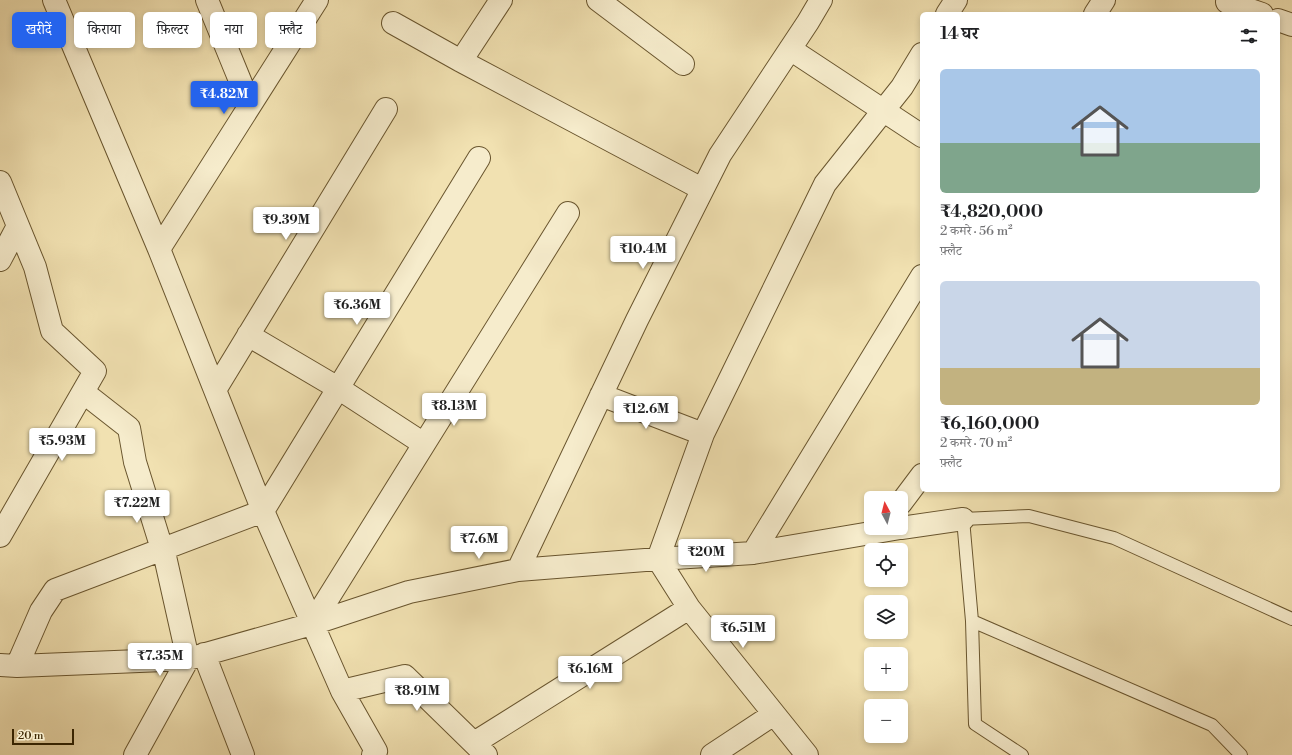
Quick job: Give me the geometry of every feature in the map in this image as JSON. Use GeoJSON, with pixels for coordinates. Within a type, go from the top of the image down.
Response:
{"type":"FeatureCollection","features":[{"type":"Feature","properties":{"kind":"street"},"geometry":{"type":"LineString","coordinates":[[54,0],[159,249],[263,511],[342,692],[376,751],[373,755]]}},
{"type":"Feature","properties":{"kind":"street"},"geometry":{"type":"LineString","coordinates":[[207,0],[250,105]]}},
{"type":"Feature","properties":{"kind":"street"},"geometry":{"type":"LineString","coordinates":[[159,249],[317,0]]}},
{"type":"Feature","properties":{"kind":"street"},"geometry":{"type":"LineString","coordinates":[[461,61],[501,0]]}},
{"type":"Feature","properties":{"kind":"street"},"geometry":{"type":"LineString","coordinates":[[598,0],[683,64]]}},
{"type":"Feature","properties":{"kind":"street"},"geometry":{"type":"LineString","coordinates":[[518,570],[720,154],[821,0]]}},
{"type":"Feature","properties":{"kind":"street"},"geometry":{"type":"LineString","coordinates":[[948,12],[956,0]]}},
{"type":"Feature","properties":{"kind":"street"},"geometry":{"type":"LineString","coordinates":[[1096,12],[1104,0]]}},
{"type":"Feature","properties":{"kind":"street"},"geometry":{"type":"LineString","coordinates":[[1227,2],[1256,12]]}},
{"type":"Feature","properties":{"kind":"street"},"geometry":{"type":"LineString","coordinates":[[393,24],[702,189]]}},
{"type":"Feature","properties":{"kind":"street"},"geometry":{"type":"LineString","coordinates":[[790,49],[920,135]]}},
{"type":"Feature","properties":{"kind":"street"},"geometry":{"type":"LineString","coordinates":[[658,559],[703,434],[824,184],[902,87],[920,57]]}},
{"type":"Feature","properties":{"kind":"street"},"geometry":{"type":"LineString","coordinates":[[215,390],[386,109]]}},
{"type":"Feature","properties":{"kind":"street"},"geometry":{"type":"LineString","coordinates":[[8,665],[55,590],[263,511],[479,158]]}},
{"type":"Feature","properties":{"kind":"street"},"geometry":{"type":"LineString","coordinates":[[0,182],[35,267],[52,331],[95,371],[0,536]]}},
{"type":"Feature","properties":{"kind":"street"},"geometry":{"type":"LineString","coordinates":[[312,624],[568,213]]}},
{"type":"Feature","properties":{"kind":"street"},"geometry":{"type":"LineString","coordinates":[[0,258],[18,226]]}},
{"type":"Feature","properties":{"kind":"street"},"geometry":{"type":"LineString","coordinates":[[752,553],[920,279]]}},
{"type":"Feature","properties":{"kind":"street"},"geometry":{"type":"LineString","coordinates":[[248,335],[338,388],[424,444]]}},
{"type":"Feature","properties":{"kind":"street"},"geometry":{"type":"LineString","coordinates":[[83,392],[129,428],[135,462],[196,656],[243,755]]}},
{"type":"Feature","properties":{"kind":"street"},"geometry":{"type":"LineString","coordinates":[[602,395],[703,434]]}},
{"type":"Feature","properties":{"kind":"street"},"geometry":{"type":"LineString","coordinates":[[908,494],[920,478]]}},
{"type":"Feature","properties":{"kind":"street"},"geometry":{"type":"LineString","coordinates":[[908,527],[963,520]]}},
{"type":"Feature","properties":{"kind":"street"},"geometry":{"type":"LineString","coordinates":[[8,665],[196,656],[312,624],[409,592],[518,570],[752,553],[864,534]]}},
{"type":"Feature","properties":{"kind":"street"},"geometry":{"type":"LineString","coordinates":[[658,559],[689,608],[807,755]]}},
{"type":"Feature","properties":{"kind":"street"},"geometry":{"type":"LineString","coordinates":[[342,692],[405,676],[480,749],[689,608]]}},
{"type":"Feature","properties":{"kind":"street"},"geometry":{"type":"LineString","coordinates":[[135,755],[196,656]]}},
{"type":"Feature","properties":{"kind":"street"},"geometry":{"type":"LineString","coordinates":[[712,755],[774,714]]}},
{"type":"Feature","properties":{"kind":"lane"},"geometry":{"type":"LineString","coordinates":[[1022,755],[975,724],[972,621],[963,520],[1029,516],[1114,538],[1292,620]]}},
{"type":"Feature","properties":{"kind":"lane"},"geometry":{"type":"LineString","coordinates":[[972,621],[1212,725],[1241,755]]}}]}
